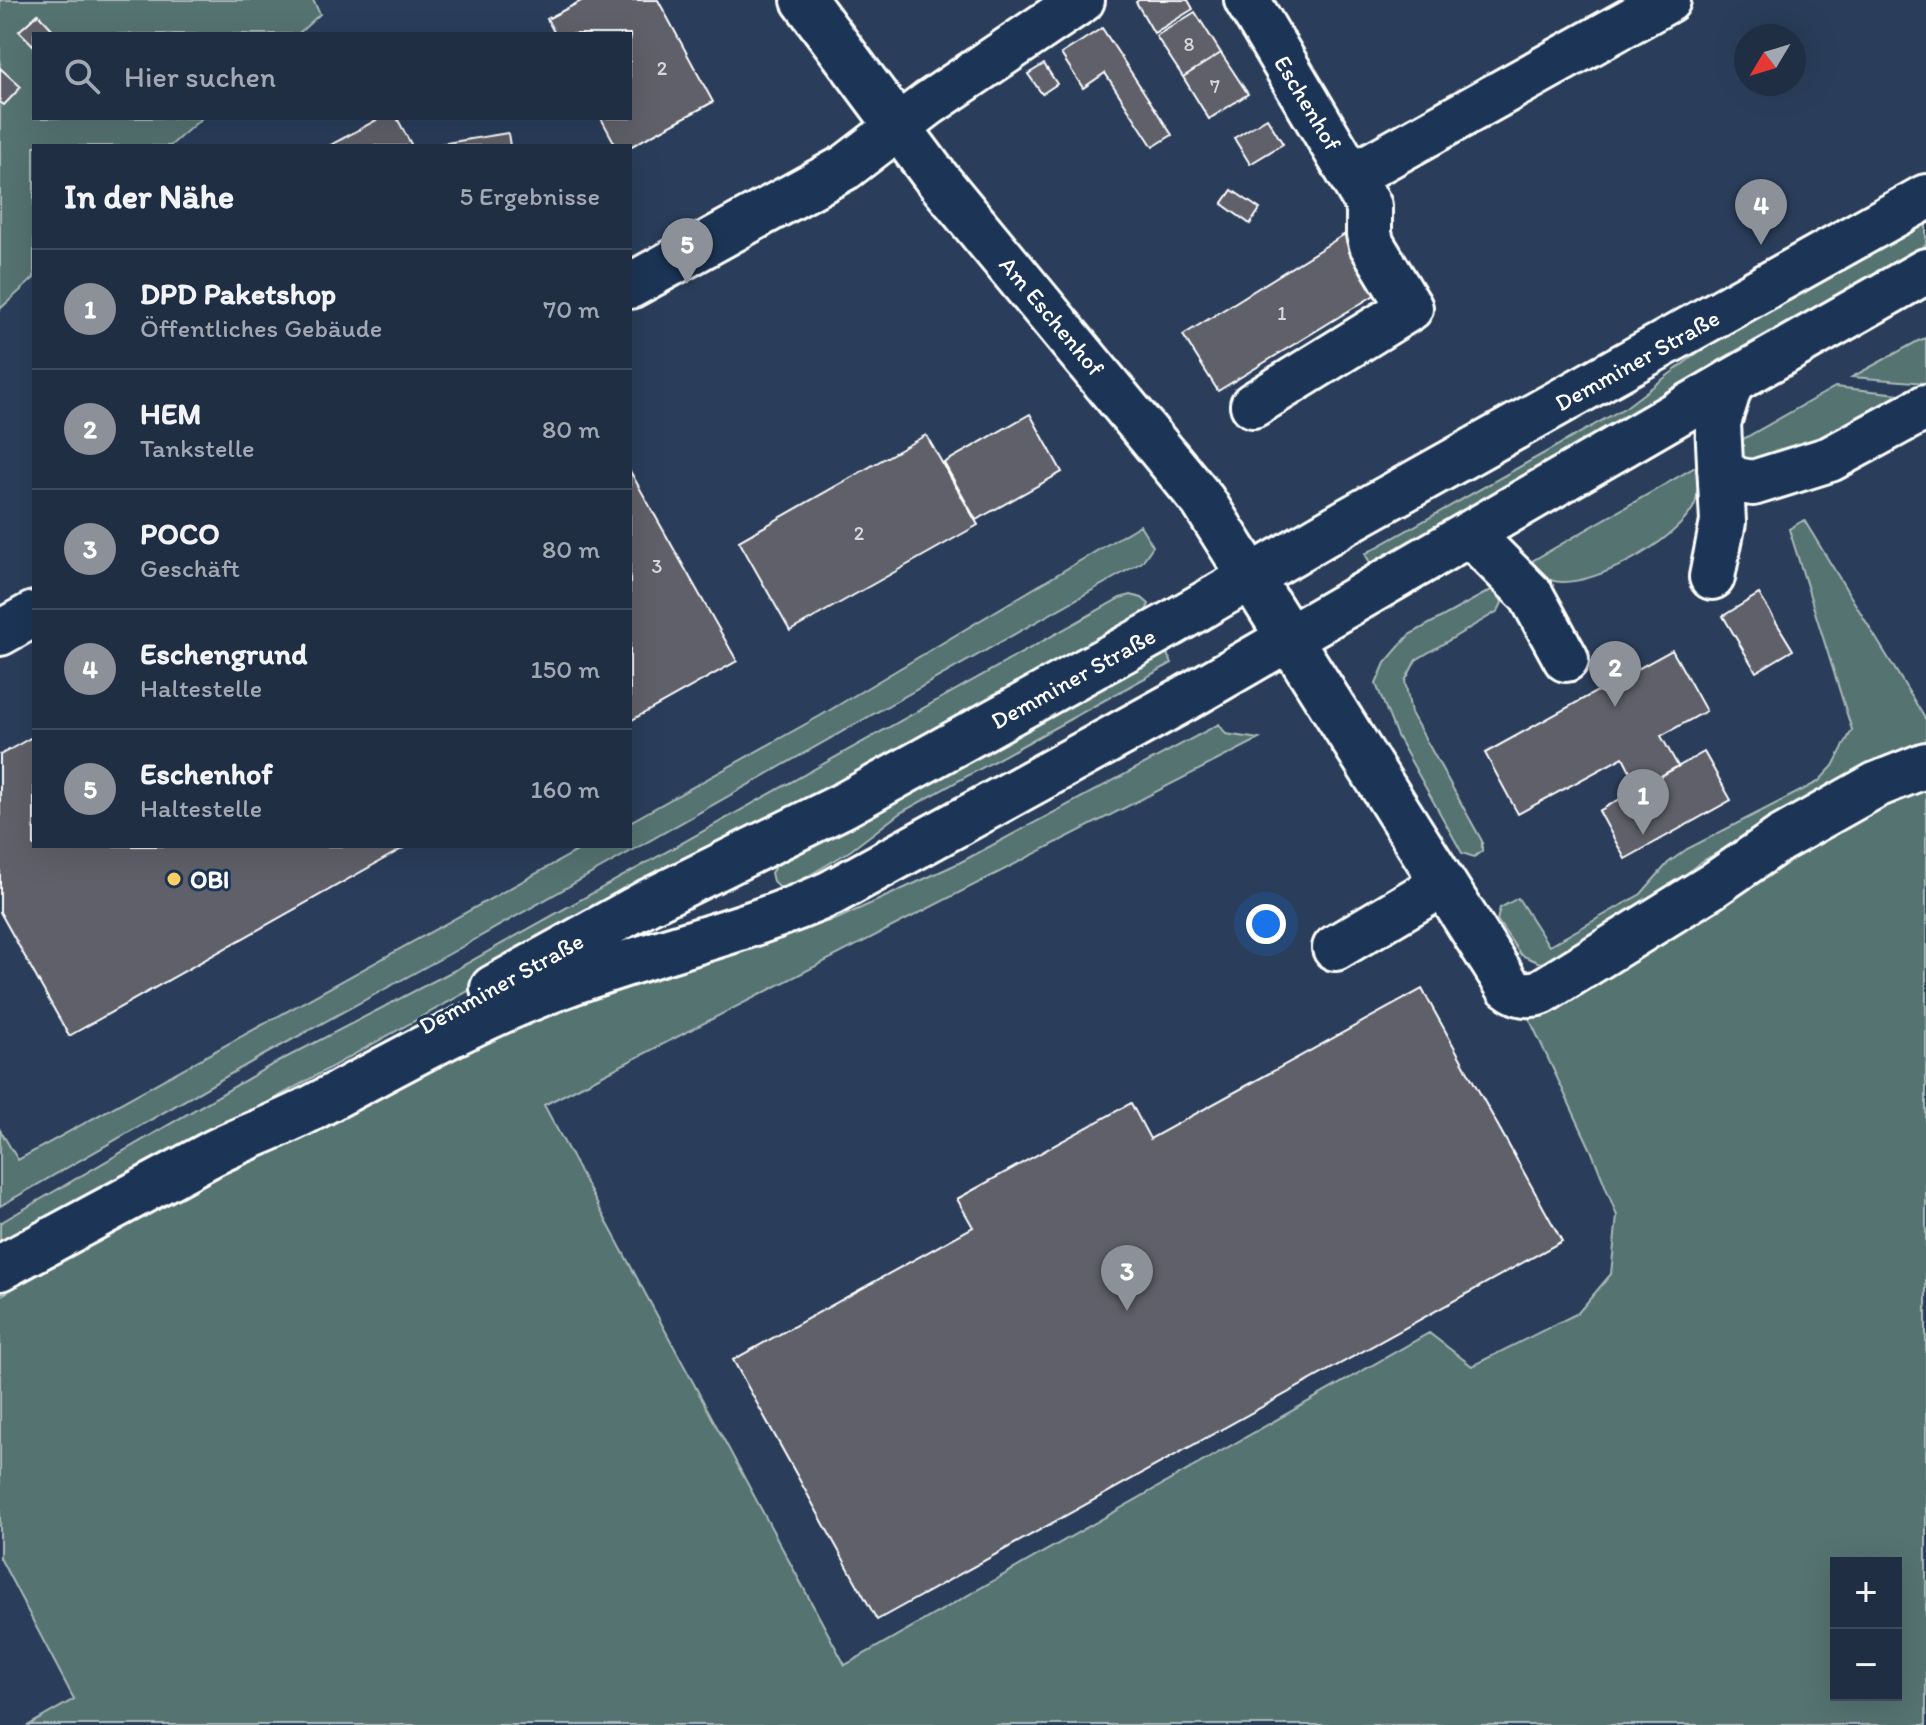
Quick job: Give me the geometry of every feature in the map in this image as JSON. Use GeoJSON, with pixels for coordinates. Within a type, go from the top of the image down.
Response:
{"type":"FeatureCollection","features":[{"type":"Feature","properties":{"kind":"main road","name":"Am Eschenhof"},"geometry":{"type":"LineString","coordinates":[[804,0],[934,175],[1203,501],[1289,639]]}},
{"type":"Feature","properties":{"kind":"main road"},"geometry":{"type":"LineString","coordinates":[[632,285],[846,167],[928,104],[1082,0]]}},
{"type":"Feature","properties":{"kind":"main road","name":"Eschenhof"},"geometry":{"type":"LineString","coordinates":[[1247,0],[1361,191]]}},
{"type":"Feature","properties":{"kind":"main road"},"geometry":{"type":"LineString","coordinates":[[1253,405],[1410,308],[1372,245],[1361,191],[1668,0]]}},
{"type":"Feature","properties":{"kind":"main road","name":"Demminer Straße"},"geometry":{"type":"LineString","coordinates":[[216,1152],[300,1096],[438,1018],[648,902],[844,805],[1926,197]]}},
{"type":"Feature","properties":{"kind":"main road","name":"Demminer Straße"},"geometry":{"type":"LineString","coordinates":[[0,1268],[216,1152],[309,1109],[416,1051],[552,989],[779,916],[831,893],[1289,639],[1926,271]]}},
{"type":"Feature","properties":{"kind":"main road"},"geometry":{"type":"LineString","coordinates":[[1712,577],[1723,522],[1718,423],[1731,382]]}},
{"type":"Feature","properties":{"kind":"main road"},"geometry":{"type":"LineString","coordinates":[[1720,469],[1736,480],[1753,483],[1830,459],[1926,407]]}},
{"type":"Feature","properties":{"kind":"main road"},"geometry":{"type":"LineString","coordinates":[[1470,534],[1531,595],[1566,659]]}},
{"type":"Feature","properties":{"kind":"main road"},"geometry":{"type":"LineString","coordinates":[[0,633],[32,615]]}},
{"type":"Feature","properties":{"kind":"main road"},"geometry":{"type":"LineString","coordinates":[[1289,639],[1508,986],[1525,995],[1541,992],[1712,886],[1780,839],[1876,785],[1926,765]]}},
{"type":"Feature","properties":{"kind":"main road"},"geometry":{"type":"LineString","coordinates":[[1335,948],[1443,884]]}},
{"type":"Feature","properties":{"kind":"green space"},"geometry":{"type":"Polygon","coordinates":[[[0,0],[313,0],[320,14],[300,32],[32,32],[32,120],[200,120],[172,144],[32,144],[32,280],[0,309],[0,0]]]}},
{"type":"Feature","properties":{"kind":"green space"},"geometry":{"type":"Polygon","coordinates":[[[1926,223],[1926,245],[1721,359],[1593,444],[1373,568],[1365,554],[1626,407],[1712,342],[1926,223]]]}},
{"type":"Feature","properties":{"kind":"green space"},"geometry":{"type":"Polygon","coordinates":[[[1926,338],[1926,383],[1852,377],[1918,341],[1926,338]]]}},
{"type":"Feature","properties":{"kind":"green space"},"geometry":{"type":"Polygon","coordinates":[[[1835,387],[1917,396],[1916,402],[1755,465],[1734,457],[1731,446],[1835,387]]]}},
{"type":"Feature","properties":{"kind":"green space"},"geometry":{"type":"Polygon","coordinates":[[[1697,466],[1697,493],[1693,508],[1669,534],[1631,560],[1589,578],[1570,582],[1547,578],[1532,561],[1697,466]]]}},
{"type":"Feature","properties":{"kind":"green space"},"geometry":{"type":"Polygon","coordinates":[[[1804,520],[1926,720],[1926,746],[1836,785],[1699,863],[1654,904],[1562,959],[1540,963],[1521,955],[1497,920],[1500,908],[1518,898],[1549,946],[1641,894],[1668,863],[1687,849],[1818,782],[1833,766],[1852,730],[1789,529],[1804,520]]]}},
{"type":"Feature","properties":{"kind":"green space"},"geometry":{"type":"Polygon","coordinates":[[[1140,525],[1153,546],[1142,562],[0,1206],[0,1130],[18,1160],[582,848],[632,848],[632,821],[820,716],[1140,525]]]}},
{"type":"Feature","properties":{"kind":"green space"},"geometry":{"type":"Polygon","coordinates":[[[1493,589],[1499,592],[1502,603],[1498,611],[1416,660],[1405,681],[1411,713],[1482,841],[1482,851],[1474,857],[1462,853],[1397,736],[1376,684],[1385,663],[1409,635],[1493,589]]]}},
{"type":"Feature","properties":{"kind":"green space"},"geometry":{"type":"Polygon","coordinates":[[[1131,595],[1149,604],[1146,611],[1113,633],[0,1251],[0,1223],[268,1067],[455,970],[1120,598],[1131,595]]]}},
{"type":"Feature","properties":{"kind":"green space"},"geometry":{"type":"Polygon","coordinates":[[[1165,650],[1172,663],[900,813],[850,851],[790,887],[779,887],[773,881],[771,873],[777,863],[1165,650]]]}},
{"type":"Feature","properties":{"kind":"green space"},"geometry":{"type":"Polygon","coordinates":[[[1219,724],[1226,734],[1259,739],[544,1105],[845,1665],[1429,1333],[1472,1366],[1578,1313],[1611,1274],[1617,1216],[1591,1150],[1529,1018],[1658,939],[1709,914],[1755,879],[1926,777],[1926,1725],[29,1725],[74,1699],[0,1558],[0,1296],[228,1169],[606,983],[837,919],[959,863],[1219,724]]]}},
{"type":"Feature","properties":{"kind":"building"},"geometry":{"type":"Polygon","coordinates":[[[583,0],[658,0],[713,102],[632,146],[615,144],[602,120],[632,120],[632,32],[554,32],[547,19],[583,0]]]}},
{"type":"Feature","properties":{"kind":"building"},"geometry":{"type":"Polygon","coordinates":[[[1188,0],[1193,9],[1154,33],[1136,2],[1188,0]]]}},
{"type":"Feature","properties":{"kind":"building"},"geometry":{"type":"Polygon","coordinates":[[[1195,12],[1221,53],[1183,77],[1156,36],[1195,12]]]}},
{"type":"Feature","properties":{"kind":"building"},"geometry":{"type":"Polygon","coordinates":[[[38,14],[55,32],[32,32],[32,44],[19,31],[38,14]]]}},
{"type":"Feature","properties":{"kind":"building"},"geometry":{"type":"Polygon","coordinates":[[[1102,28],[1172,135],[1153,147],[1105,73],[1083,88],[1061,54],[1102,28]]]}},
{"type":"Feature","properties":{"kind":"building"},"geometry":{"type":"Polygon","coordinates":[[[1221,53],[1248,94],[1209,119],[1183,77],[1221,53]]]}},
{"type":"Feature","properties":{"kind":"building"},"geometry":{"type":"Polygon","coordinates":[[[1044,64],[1057,84],[1042,94],[1028,74],[1044,64]]]}},
{"type":"Feature","properties":{"kind":"building"},"geometry":{"type":"Polygon","coordinates":[[[0,68],[21,87],[4,105],[0,102],[0,68]]]}},
{"type":"Feature","properties":{"kind":"building"},"geometry":{"type":"Polygon","coordinates":[[[1267,118],[1283,144],[1250,164],[1234,138],[1267,118]]]}},
{"type":"Feature","properties":{"kind":"building"},"geometry":{"type":"Polygon","coordinates":[[[376,120],[398,120],[411,144],[333,144],[376,120]]]}},
{"type":"Feature","properties":{"kind":"building"},"geometry":{"type":"Polygon","coordinates":[[[508,133],[510,144],[440,144],[508,133]]]}},
{"type":"Feature","properties":{"kind":"building"},"geometry":{"type":"Polygon","coordinates":[[[1232,190],[1260,209],[1250,224],[1222,204],[1232,190]]]}},
{"type":"Feature","properties":{"kind":"building"},"geometry":{"type":"Polygon","coordinates":[[[1345,234],[1381,291],[1218,391],[1183,335],[1345,234]]]}},
{"type":"Feature","properties":{"kind":"building"},"geometry":{"type":"Polygon","coordinates":[[[1030,414],[1062,472],[976,520],[944,463],[1030,414]]]}},
{"type":"Feature","properties":{"kind":"building"},"geometry":{"type":"Polygon","coordinates":[[[926,435],[978,525],[790,631],[739,541],[926,435]]]}},
{"type":"Feature","properties":{"kind":"building"},"geometry":{"type":"Polygon","coordinates":[[[632,475],[737,661],[632,720],[632,475]]]}},
{"type":"Feature","properties":{"kind":"building"},"geometry":{"type":"Polygon","coordinates":[[[1759,594],[1793,650],[1756,672],[1723,616],[1759,594]]]}},
{"type":"Feature","properties":{"kind":"building"},"geometry":{"type":"Polygon","coordinates":[[[1672,650],[1706,711],[1661,736],[1678,766],[1639,788],[1623,757],[1518,814],[1485,753],[1672,650]]]}},
{"type":"Feature","properties":{"kind":"building","name":"OBI"},"geometry":{"type":"Polygon","coordinates":[[[32,737],[32,848],[403,848],[69,1036],[0,912],[0,755],[32,737]]]}},
{"type":"Feature","properties":{"kind":"building"},"geometry":{"type":"Polygon","coordinates":[[[1704,752],[1731,800],[1625,859],[1599,811],[1704,752]]]}},
{"type":"Feature","properties":{"kind":"building"},"geometry":{"type":"Polygon","coordinates":[[[1422,989],[1562,1241],[877,1620],[733,1360],[973,1227],[957,1199],[1131,1103],[1150,1139],[1422,989]]]}},
{"type":"Feature","properties":{"kind":"place","name":"Eschengrund"},"geometry":{"type":"Point","coordinates":[1761,245]}},
{"type":"Feature","properties":{"kind":"place","name":"Eschenhof"},"geometry":{"type":"Point","coordinates":[687,284]}},
{"type":"Feature","properties":{"kind":"place","name":"HEM"},"geometry":{"type":"Point","coordinates":[1615,707]}},
{"type":"Feature","properties":{"kind":"place","name":"DPD Paketshop"},"geometry":{"type":"Point","coordinates":[1643,835]}},
{"type":"Feature","properties":{"kind":"place","name":"OBI"},"geometry":{"type":"Point","coordinates":[174,879]}},
{"type":"Feature","properties":{"kind":"place","name":"POCO"},"geometry":{"type":"Point","coordinates":[1127,1311]}}]}
